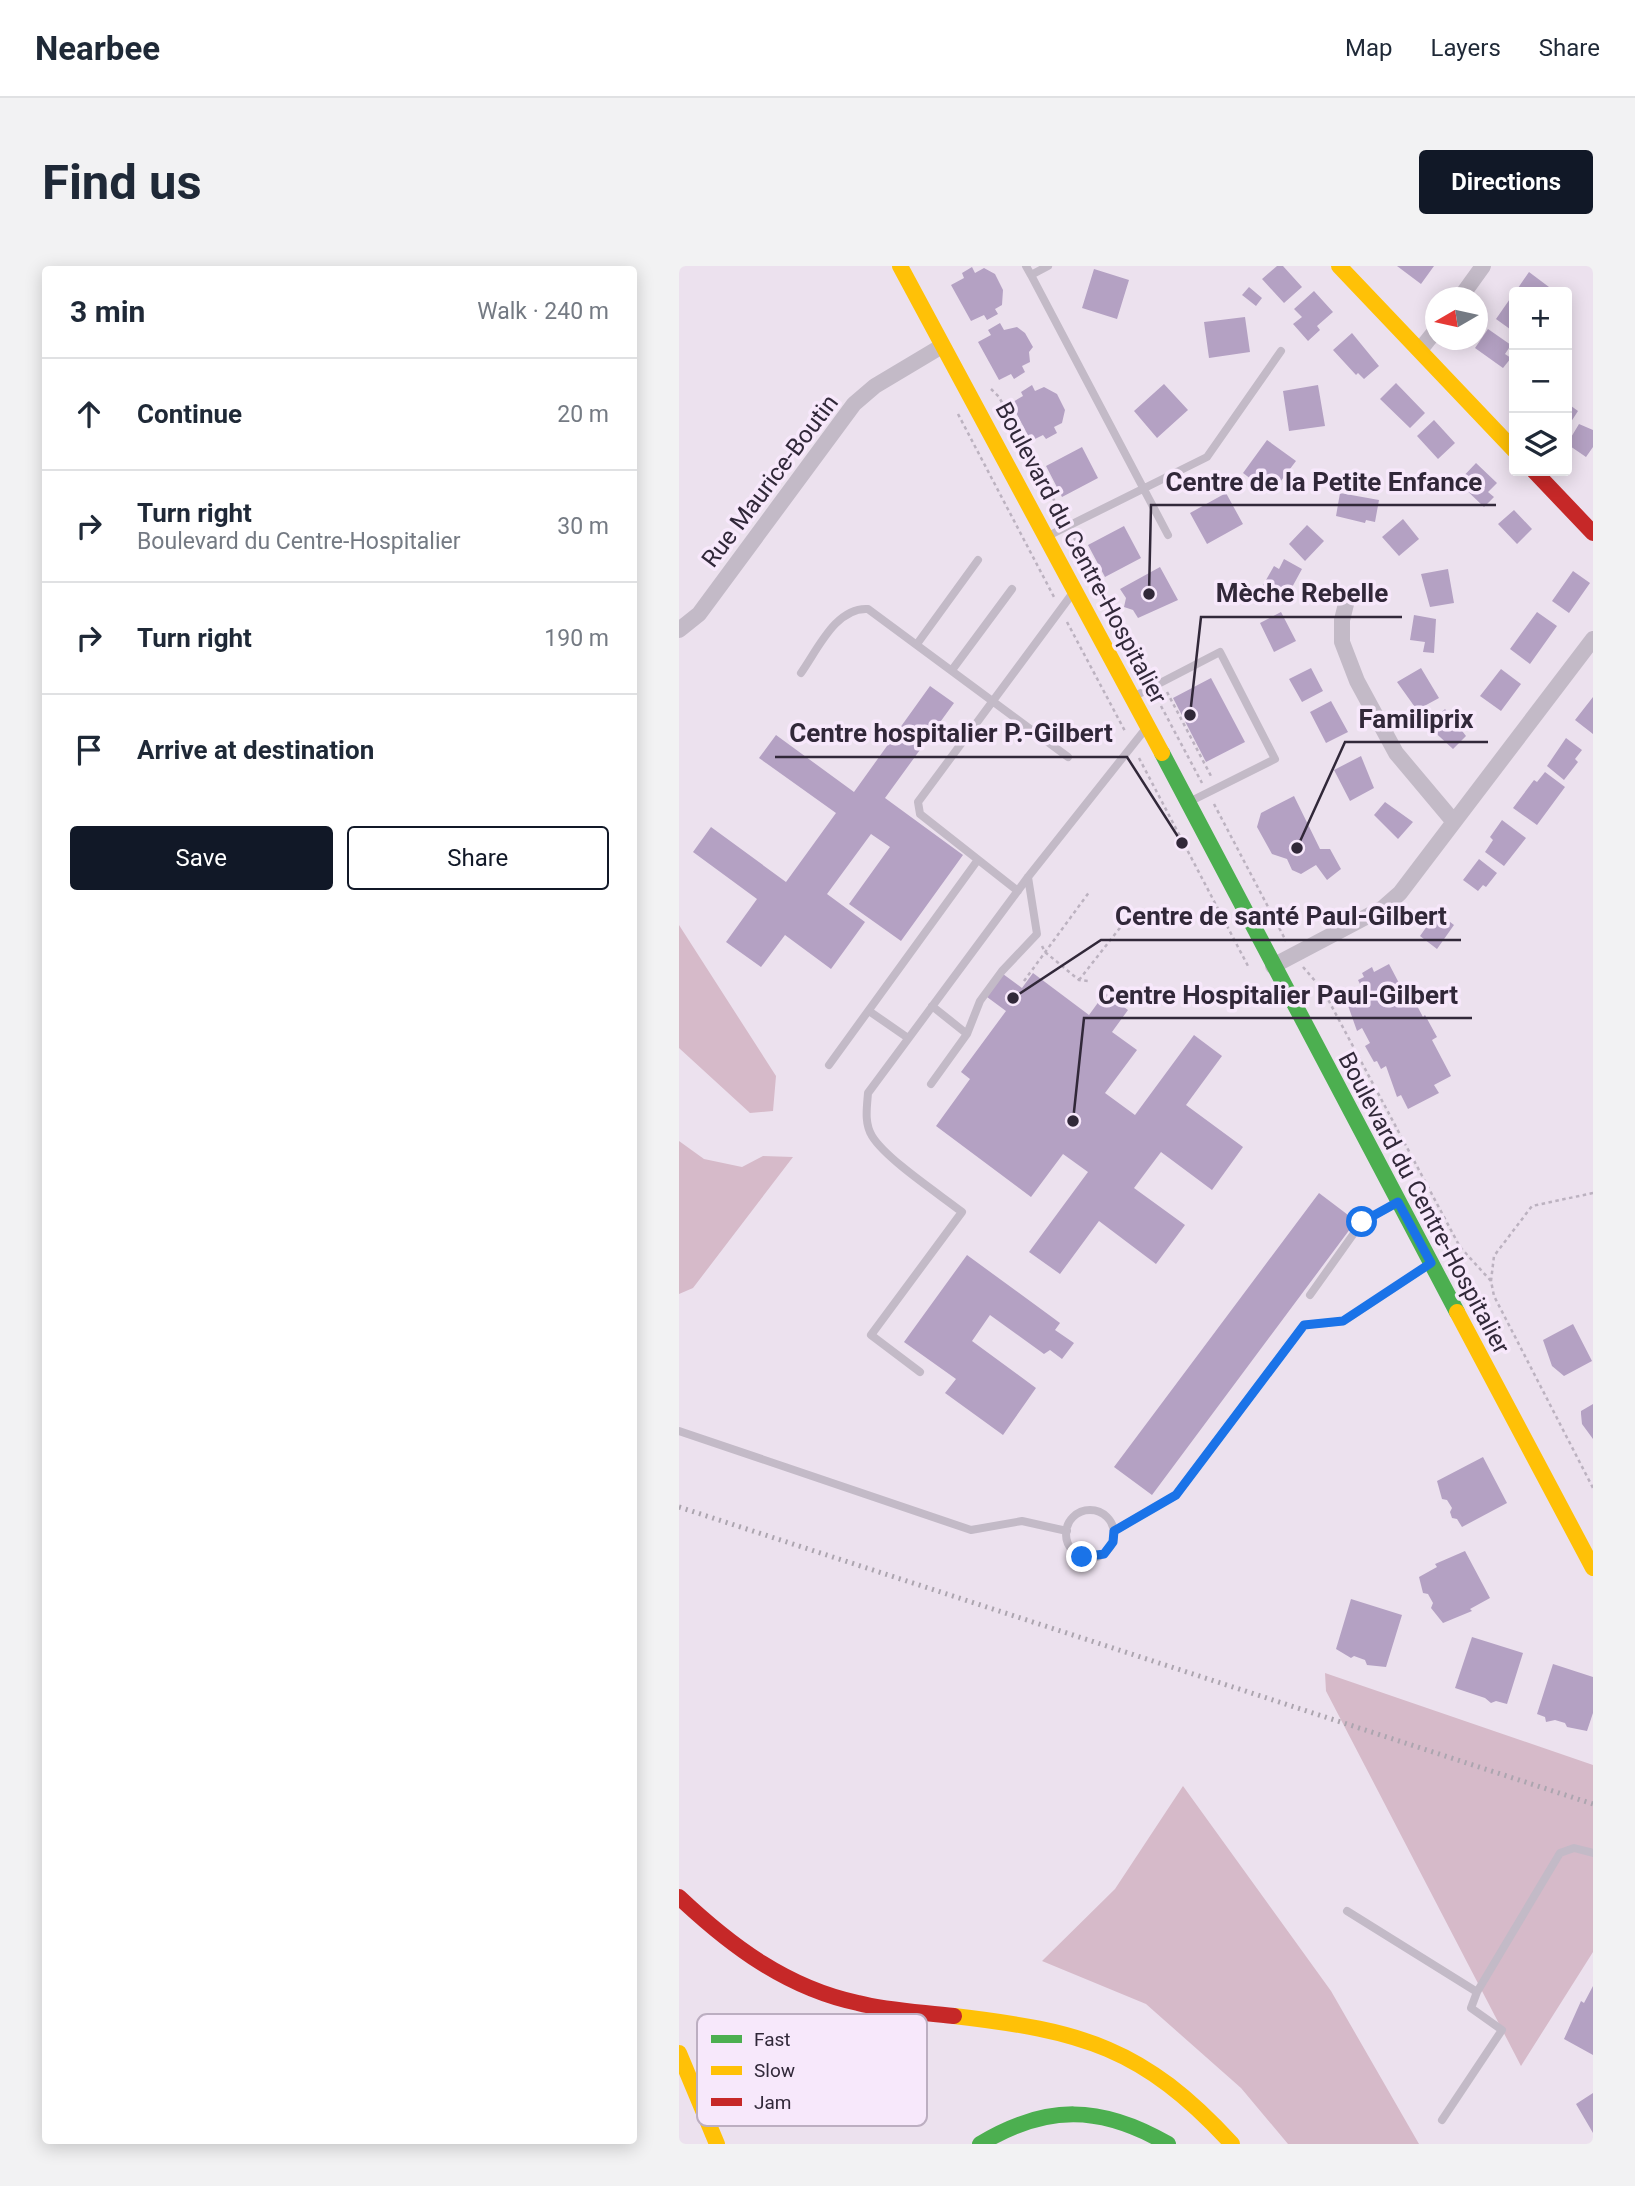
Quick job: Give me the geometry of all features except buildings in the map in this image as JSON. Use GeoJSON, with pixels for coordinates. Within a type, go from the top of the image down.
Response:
{"type":"FeatureCollection","features":[{"type":"Feature","properties":{"kind":"main road","name":"Boulevard du Centre-Hospitalier"},"geometry":{"type":"LineString","coordinates":[[900,266],[1149,725],[1273,966],[1593,1567]]}},
{"type":"Feature","properties":{"kind":"main road"},"geometry":{"type":"LineString","coordinates":[[1339,266],[1509,445]]}},
{"type":"Feature","properties":{"kind":"main road"},"geometry":{"type":"LineString","coordinates":[[1539,476],[1593,533]]}},
{"type":"Feature","properties":{"kind":"main road"},"geometry":{"type":"LineString","coordinates":[[679,1897],[719,1936],[764,1966],[848,2001],[1024,2024],[1076,2035],[1108,2046],[1176,2085],[1231,2144]]}},
{"type":"Feature","properties":{"kind":"main road"},"geometry":{"type":"LineString","coordinates":[[679,2053],[697,2096]]}},
{"type":"Feature","properties":{"kind":"main road"},"geometry":{"type":"LineString","coordinates":[[980,2144],[997,2132],[1024,2120],[1051,2113],[1079,2112],[1114,2117],[1148,2131],[1168,2144]]}},
{"type":"Feature","properties":{"kind":"main road"},"geometry":{"type":"LineString","coordinates":[[709,2126],[717,2144]]}},
{"type":"Feature","properties":{"kind":"street"},"geometry":{"type":"LineString","coordinates":[[1468,287],[1483,266]]}},
{"type":"Feature","properties":{"kind":"street"},"geometry":{"type":"LineString","coordinates":[[1420,350],[1425,344]]}},
{"type":"Feature","properties":{"kind":"street","name":"Rue Maurice-Boutin"},"geometry":{"type":"LineString","coordinates":[[679,630],[699,614],[854,404],[875,386],[942,346]]}},
{"type":"Feature","properties":{"kind":"street"},"geometry":{"type":"LineString","coordinates":[[1348,596],[1342,620],[1342,642],[1357,681],[1396,753],[1454,821]]}},
{"type":"Feature","properties":{"kind":"street"},"geometry":{"type":"LineString","coordinates":[[1273,966],[1383,908],[1400,893],[1593,639]]}},
{"type":"Feature","properties":{"kind":"lane"},"geometry":{"type":"LineString","coordinates":[[1026,266],[1168,535]]}},
{"type":"Feature","properties":{"kind":"lane"},"geometry":{"type":"LineString","coordinates":[[1031,275],[1048,266]]}},
{"type":"Feature","properties":{"kind":"lane"},"geometry":{"type":"LineString","coordinates":[[1048,536],[1207,457],[1215,450],[1282,351]]}},
{"type":"Feature","properties":{"kind":"lane"},"geometry":{"type":"LineString","coordinates":[[917,644],[978,560]]}},
{"type":"Feature","properties":{"kind":"lane"},"geometry":{"type":"LineString","coordinates":[[1018,891],[919,814],[918,802],[1076,588]]}},
{"type":"Feature","properties":{"kind":"lane"},"geometry":{"type":"LineString","coordinates":[[952,670],[1012,589]]}},
{"type":"Feature","properties":{"kind":"lane"},"geometry":{"type":"LineString","coordinates":[[801,673],[842,615],[855,608],[868,609],[1068,757]]}},
{"type":"Feature","properties":{"kind":"lane"},"geometry":{"type":"LineString","coordinates":[[1134,697],[1220,652],[1275,759],[1189,802]]}},
{"type":"Feature","properties":{"kind":"lane"},"geometry":{"type":"LineString","coordinates":[[920,1372],[871,1335],[962,1212],[894,1158],[872,1136],[866,1116],[868,1093],[1028,877],[1149,725]]}},
{"type":"Feature","properties":{"kind":"lane"},"geometry":{"type":"LineString","coordinates":[[829,1065],[977,860]]}},
{"type":"Feature","properties":{"kind":"lane"},"geometry":{"type":"LineString","coordinates":[[931,1084],[967,1034],[987,991],[1037,934],[1028,877]]}},
{"type":"Feature","properties":{"kind":"lane"},"geometry":{"type":"LineString","coordinates":[[932,1006],[967,1034]]}},
{"type":"Feature","properties":{"kind":"lane"},"geometry":{"type":"LineString","coordinates":[[869,1011],[908,1038]]}},
{"type":"Feature","properties":{"kind":"lane"},"geometry":{"type":"LineString","coordinates":[[1310,1295],[1362,1222],[1398,1202]]}},
{"type":"Feature","properties":{"kind":"lane"},"geometry":{"type":"LineString","coordinates":[[1114,1531],[1105,1515],[1090,1510],[1076,1515],[1067,1531],[1070,1548],[1082,1557],[1090,1558],[1109,1549],[1114,1531],[1176,1495],[1304,1325],[1343,1321],[1431,1263]]}},
{"type":"Feature","properties":{"kind":"lane"},"geometry":{"type":"LineString","coordinates":[[679,1431],[971,1530],[1022,1521],[1067,1531]]}},
{"type":"Feature","properties":{"kind":"lane"},"geometry":{"type":"LineString","coordinates":[[1442,2120],[1502,2030],[1471,2008],[1477,1992],[1560,1853],[1574,1848],[1593,1853]]}},
{"type":"Feature","properties":{"kind":"lane"},"geometry":{"type":"LineString","coordinates":[[1347,1911],[1477,1992]]}},
{"type":"Feature","properties":{"kind":"path"},"geometry":{"type":"LineString","coordinates":[[990,388],[999,397],[1113,614]]}},
{"type":"Feature","properties":{"kind":"path"},"geometry":{"type":"LineString","coordinates":[[955,405],[958,417],[1248,966],[1273,966]]}},
{"type":"Feature","properties":{"kind":"path"},"geometry":{"type":"LineString","coordinates":[[1152,687],[1295,954],[1323,990],[1460,1247],[1490,1281]]}},
{"type":"Feature","properties":{"kind":"path"},"geometry":{"type":"LineString","coordinates":[[1167,693],[1213,781]]}},
{"type":"Feature","properties":{"kind":"path"},"geometry":{"type":"LineString","coordinates":[[1024,981],[1090,891]]}},
{"type":"Feature","properties":{"kind":"path"},"geometry":{"type":"LineString","coordinates":[[1079,980],[1126,920]]}},
{"type":"Feature","properties":{"kind":"path"},"geometry":{"type":"LineString","coordinates":[[1037,934],[1045,952],[1079,980],[1088,981]]}},
{"type":"Feature","properties":{"kind":"path"},"geometry":{"type":"LineString","coordinates":[[1593,1193],[1532,1206],[1494,1256],[1490,1281],[1494,1296],[1593,1488]]}},
{"type":"Feature","properties":{"kind":"shaded area"},"geometry":{"type":"Polygon","coordinates":[[[679,925],[776,1076],[773,1111],[750,1113],[679,1048],[679,925]]]}},
{"type":"Feature","properties":{"kind":"shaded area"},"geometry":{"type":"Polygon","coordinates":[[[679,1141],[704,1159],[742,1167],[763,1156],[793,1157],[693,1288],[679,1294],[679,1141]]]}},
{"type":"Feature","properties":{"kind":"shaded area"},"geometry":{"type":"Polygon","coordinates":[[[1325,1673],[1593,1765],[1593,1952],[1521,2066],[1326,1691],[1325,1673]]]}},
{"type":"Feature","properties":{"kind":"shaded area"},"geometry":{"type":"Polygon","coordinates":[[[1183,1786],[1331,1991],[1419,2144],[1288,2144],[1241,2088],[1146,2004],[1042,1961],[1115,1889],[1183,1786]]]}},
{"type":"Feature","properties":{"kind":"railway"},"geometry":{"type":"LineString","coordinates":[[679,1507],[1593,1804]]}},
{"type":"Feature","properties":{"kind":"traffic: fast"},"geometry":{"type":"LineString","coordinates":[[1162,753],[1457,1312]]}},
{"type":"Feature","properties":{"kind":"traffic: fast"},"geometry":{"type":"LineString","coordinates":[[980,2144],[1028,2122],[1074,2114],[1120,2122],[1168,2144]]}},
{"type":"Feature","properties":{"kind":"traffic: slow"},"geometry":{"type":"LineString","coordinates":[[900,266],[1162,753]]}},
{"type":"Feature","properties":{"kind":"traffic: slow"},"geometry":{"type":"LineString","coordinates":[[1339,266],[1509,445]]}},
{"type":"Feature","properties":{"kind":"traffic: slow"},"geometry":{"type":"LineString","coordinates":[[1457,1312],[1593,1568]]}},
{"type":"Feature","properties":{"kind":"traffic: slow"},"geometry":{"type":"LineString","coordinates":[[954,2016],[1039,2029],[1108,2049],[1169,2085],[1200,2111],[1232,2144]]}},
{"type":"Feature","properties":{"kind":"traffic: slow"},"geometry":{"type":"LineString","coordinates":[[679,2053],[697,2096]]}},
{"type":"Feature","properties":{"kind":"traffic: slow"},"geometry":{"type":"LineString","coordinates":[[709,2126],[717,2144]]}},
{"type":"Feature","properties":{"kind":"traffic: jam"},"geometry":{"type":"LineString","coordinates":[[1539,476],[1593,533]]}},
{"type":"Feature","properties":{"kind":"traffic: jam"},"geometry":{"type":"LineString","coordinates":[[679,1897],[719,1932],[761,1963],[807,1987],[870,2006],[954,2016]]}},
{"type":"Feature","properties":{"kind":"place","name":"Centre de la Petite Enfance"},"geometry":{"type":"Point","coordinates":[1149,594]}},
{"type":"Feature","properties":{"kind":"place","name":"Mèche Rebelle"},"geometry":{"type":"Point","coordinates":[1190,715]}},
{"type":"Feature","properties":{"kind":"place","name":"Centre hospitalier P.-Gilbert"},"geometry":{"type":"Point","coordinates":[1182,843]}},
{"type":"Feature","properties":{"kind":"place","name":"Familiprix"},"geometry":{"type":"Point","coordinates":[1297,848]}},
{"type":"Feature","properties":{"kind":"place","name":"Centre de santé Paul-Gilbert"},"geometry":{"type":"Point","coordinates":[1013,998]}},
{"type":"Feature","properties":{"kind":"place","name":"Centre Hospitalier Paul-Gilbert"},"geometry":{"type":"Point","coordinates":[1073,1121]}},
{"type":"Feature","properties":{"kind":"route"},"geometry":{"type":"LineString","coordinates":[[1082,1557],[1104,1554],[1113,1542],[1114,1531],[1176,1495],[1304,1325],[1343,1321],[1431,1263],[1398,1202],[1362,1222]]}}]}
